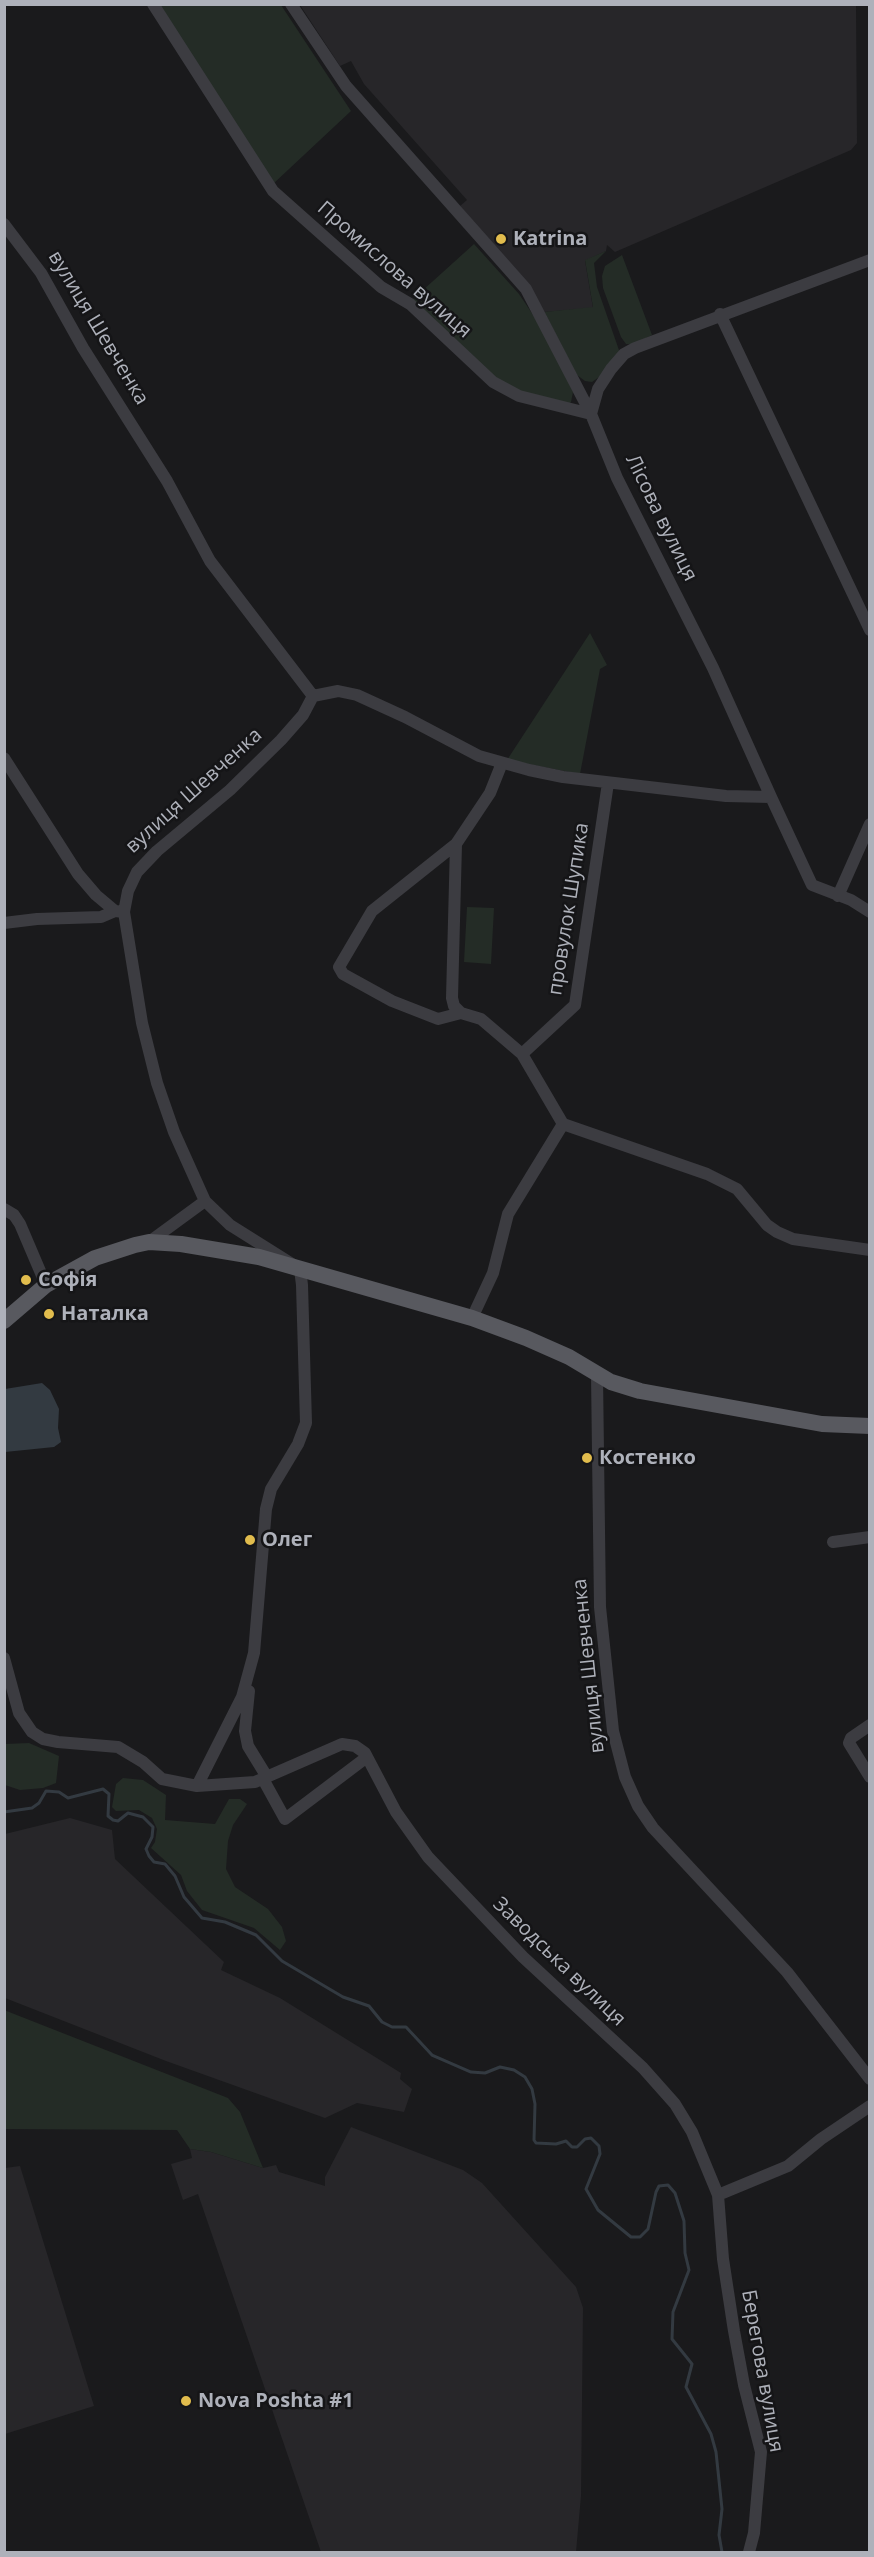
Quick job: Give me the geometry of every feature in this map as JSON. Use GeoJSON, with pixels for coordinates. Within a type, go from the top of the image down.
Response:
{"type":"FeatureCollection","features":[{"type":"Feature","properties":{"kind":"main road","name":"вулиця Шевченка"},"geometry":{"type":"LineString","coordinates":[[4,1321],[46,1285],[95,1258],[149,1242],[213,1249],[259,1257],[472,1318],[550,1348],[597,1375],[640,1391],[822,1424],[870,1426]]}},
{"type":"Feature","properties":{"kind":"street","name":"Промислова вулиця"},"geometry":{"type":"LineString","coordinates":[[153,4],[273,191],[381,287],[410,304],[493,382],[519,396],[591,414]]}},
{"type":"Feature","properties":{"kind":"street"},"geometry":{"type":"LineString","coordinates":[[291,4],[346,86],[526,290],[591,414]]}},
{"type":"Feature","properties":{"kind":"street","name":"вулиця Шевченка"},"geometry":{"type":"LineString","coordinates":[[4,224],[41,273],[83,348],[167,481],[210,561],[314,696],[303,715],[281,740],[230,790],[157,850],[136,872],[120,911],[142,1023],[158,1083],[174,1132],[205,1201],[230,1225],[300,1269]]}},
{"type":"Feature","properties":{"kind":"street"},"geometry":{"type":"LineString","coordinates":[[591,414],[598,389],[624,354],[720,314],[870,260]]}},
{"type":"Feature","properties":{"kind":"street"},"geometry":{"type":"LineString","coordinates":[[720,314],[870,630]]}},
{"type":"Feature","properties":{"kind":"street","name":"Лісова вулиця"},"geometry":{"type":"LineString","coordinates":[[591,414],[617,478],[713,668],[813,885],[870,912]]}},
{"type":"Feature","properties":{"kind":"street"},"geometry":{"type":"LineString","coordinates":[[314,696],[338,691],[357,695],[479,756],[563,777],[726,796],[771,797]]}},
{"type":"Feature","properties":{"kind":"street"},"geometry":{"type":"LineString","coordinates":[[4,758],[78,874],[96,895],[120,911]]}},
{"type":"Feature","properties":{"kind":"street"},"geometry":{"type":"LineString","coordinates":[[461,1013],[438,1019],[392,1001],[343,974],[339,967],[372,910],[456,844],[494,785],[502,763]]}},
{"type":"Feature","properties":{"kind":"street","name":"провулок Шупика"},"geometry":{"type":"LineString","coordinates":[[522,1054],[575,1005],[608,783]]}},
{"type":"Feature","properties":{"kind":"street"},"geometry":{"type":"LineString","coordinates":[[838,896],[870,824]]}},
{"type":"Feature","properties":{"kind":"street"},"geometry":{"type":"LineString","coordinates":[[456,844],[452,998],[454,1006],[461,1013],[481,1019],[522,1054],[563,1124],[717,1179],[737,1189],[767,1225],[793,1239],[870,1250]]}},
{"type":"Feature","properties":{"kind":"street"},"geometry":{"type":"LineString","coordinates":[[4,923],[37,919],[101,917],[120,911]]}},
{"type":"Feature","properties":{"kind":"street"},"geometry":{"type":"LineString","coordinates":[[472,1318],[494,1273],[508,1214],[563,1124]]}},
{"type":"Feature","properties":{"kind":"street","name":"вулиця Шевченка"},"geometry":{"type":"LineString","coordinates":[[149,1242],[205,1201]]}},
{"type":"Feature","properties":{"kind":"street"},"geometry":{"type":"LineString","coordinates":[[4,1209],[14,1215],[20,1224],[46,1285]]}},
{"type":"Feature","properties":{"kind":"street"},"geometry":{"type":"LineString","coordinates":[[4,1658],[19,1713],[32,1732],[43,1739],[58,1742],[118,1747],[143,1762],[162,1779],[197,1786],[255,1782],[265,1778],[342,1744],[355,1746],[368,1757],[285,1818],[265,1778],[248,1746],[245,1731],[266,1509],[272,1489],[298,1444],[306,1423],[300,1269]]}},
{"type":"Feature","properties":{"kind":"street","name":"вулиця Шевченка"},"geometry":{"type":"LineString","coordinates":[[597,1375],[600,1607],[614,1731],[625,1777],[638,1806],[665,1844],[787,1972],[870,2079]]}},
{"type":"Feature","properties":{"kind":"street"},"geometry":{"type":"LineString","coordinates":[[833,1542],[870,1537]]}},
{"type":"Feature","properties":{"kind":"street"},"geometry":{"type":"LineString","coordinates":[[197,1786],[242,1697],[254,1653]]}},
{"type":"Feature","properties":{"kind":"street"},"geometry":{"type":"LineString","coordinates":[[870,1725],[851,1738],[850,1746],[870,1777]]}},
{"type":"Feature","properties":{"kind":"street","name":"Заводська вулиця"},"geometry":{"type":"LineString","coordinates":[[368,1757],[396,1812],[428,1857],[516,1950],[644,2068],[675,2104],[692,2132],[718,2195]]}},
{"type":"Feature","properties":{"kind":"street"},"geometry":{"type":"LineString","coordinates":[[718,2195],[788,2166],[821,2139],[870,2106]]}},
{"type":"Feature","properties":{"kind":"street","name":"Берегова вулиця"},"geometry":{"type":"LineString","coordinates":[[718,2195],[723,2259],[734,2331],[744,2385],[761,2452],[754,2533],[750,2553]]}},
{"type":"Feature","properties":{"kind":"shaded area"},"geometry":{"type":"Polygon","coordinates":[[[155,5],[281,5],[351,111],[273,184],[155,5]]]}},
{"type":"Feature","properties":{"kind":"shaded area"},"geometry":{"type":"Polygon","coordinates":[[[300,5],[856,5],[857,143],[851,150],[615,252],[607,245],[606,251],[585,261],[593,308],[544,312],[460,206],[467,200],[364,84],[351,61],[340,66],[300,5]]]}},
{"type":"Feature","properties":{"kind":"shaded area"},"geometry":{"type":"Polygon","coordinates":[[[474,244],[519,294],[546,334],[573,392],[571,402],[567,406],[504,386],[412,300],[474,244]]]}},
{"type":"Feature","properties":{"kind":"shaded area"},"geometry":{"type":"Polygon","coordinates":[[[606,251],[594,263],[597,287],[620,353],[592,382],[585,381],[577,375],[544,312],[593,307],[585,260],[606,251]]]}},
{"type":"Feature","properties":{"kind":"shaded area"},"geometry":{"type":"Polygon","coordinates":[[[622,255],[652,335],[634,344],[626,344],[621,337],[603,288],[602,276],[605,266],[622,255]]]}},
{"type":"Feature","properties":{"kind":"shaded area"},"geometry":{"type":"Polygon","coordinates":[[[590,633],[607,665],[600,669],[580,774],[507,760],[590,633]]]}},
{"type":"Feature","properties":{"kind":"shaded area"},"geometry":{"type":"Polygon","coordinates":[[[467,907],[494,908],[491,964],[464,962],[467,907]]]}},
{"type":"Feature","properties":{"kind":"shaded area"},"geometry":{"type":"Polygon","coordinates":[[[42,1383],[50,1390],[59,1409],[58,1428],[61,1442],[54,1447],[5,1452],[5,1389],[42,1383]]]}},
{"type":"Feature","properties":{"kind":"shaded area"},"geometry":{"type":"Polygon","coordinates":[[[29,1743],[59,1756],[56,1783],[43,1788],[20,1790],[5,1785],[5,1744],[29,1743]]]}},
{"type":"Feature","properties":{"kind":"shaded area"},"geometry":{"type":"Polygon","coordinates":[[[123,1778],[143,1780],[166,1795],[165,1820],[215,1824],[229,1799],[240,1799],[247,1804],[233,1825],[228,1841],[226,1869],[235,1887],[268,1909],[282,1927],[286,1941],[280,1950],[254,1928],[202,1910],[187,1891],[181,1875],[151,1848],[155,1842],[157,1829],[152,1818],[139,1810],[116,1811],[112,1807],[116,1784],[123,1778]]]}},
{"type":"Feature","properties":{"kind":"shaded area"},"geometry":{"type":"Polygon","coordinates":[[[70,1818],[112,1830],[115,1859],[224,1962],[221,1970],[280,1998],[401,2073],[400,2079],[412,2089],[404,2112],[357,2103],[325,2118],[166,2061],[5,1998],[5,1834],[70,1818]]]}},
{"type":"Feature","properties":{"kind":"shaded area"},"geometry":{"type":"Polygon","coordinates":[[[4,2010],[228,2098],[240,2112],[263,2168],[211,2152],[190,2149],[177,2130],[5,2129],[4,2010]]]}},
{"type":"Feature","properties":{"kind":"shaded area"},"geometry":{"type":"Polygon","coordinates":[[[351,2127],[463,2170],[482,2183],[576,2287],[583,2308],[581,2496],[576,2552],[321,2552],[198,2194],[183,2200],[171,2164],[192,2158],[190,2149],[211,2152],[263,2168],[276,2165],[279,2172],[325,2186],[325,2177],[351,2127]]]}},
{"type":"Feature","properties":{"kind":"shaded area"},"geometry":{"type":"Polygon","coordinates":[[[20,2166],[94,2406],[5,2434],[5,2168],[20,2166]]]}},
{"type":"Feature","properties":{"kind":"waterway"},"geometry":{"type":"LineString","coordinates":[[4,1812],[32,1808],[39,1803],[46,1791],[59,1792],[68,1798],[103,1789],[109,1794],[108,1816],[113,1820],[118,1821],[128,1813],[143,1817],[153,1827],[152,1837],[146,1849],[149,1856],[154,1862],[165,1864],[175,1876],[184,1897],[202,1918],[225,1922],[256,1935],[282,1961],[343,1997],[369,2006],[382,2022],[392,2027],[406,2027],[432,2055],[471,2072],[485,2073],[500,2067],[514,2070],[525,2077],[532,2089],[535,2104],[534,2140],[536,2143],[556,2144],[566,2141],[572,2147],[577,2147],[585,2139],[591,2138],[599,2146],[600,2154],[586,2189],[598,2210],[631,2237],[640,2237],[648,2229],[656,2192],[659,2186],[668,2185],[675,2193],[684,2221],[685,2253],[689,2270],[673,2312],[672,2339],[692,2364],[686,2387],[711,2434],[716,2452],[722,2509],[719,2535],[722,2552]]}},
{"type":"Feature","properties":{"kind":"place","name":"Katrina"},"geometry":{"type":"Point","coordinates":[501,239]}},
{"type":"Feature","properties":{"kind":"place","name":"Софія"},"geometry":{"type":"Point","coordinates":[26,1280]}},
{"type":"Feature","properties":{"kind":"place","name":"Наталка"},"geometry":{"type":"Point","coordinates":[49,1314]}},
{"type":"Feature","properties":{"kind":"place","name":"Костенко"},"geometry":{"type":"Point","coordinates":[587,1458]}},
{"type":"Feature","properties":{"kind":"place","name":"Олег"},"geometry":{"type":"Point","coordinates":[250,1540]}},
{"type":"Feature","properties":{"kind":"place","name":"Nova Poshta #1"},"geometry":{"type":"Point","coordinates":[186,2401]}}]}
